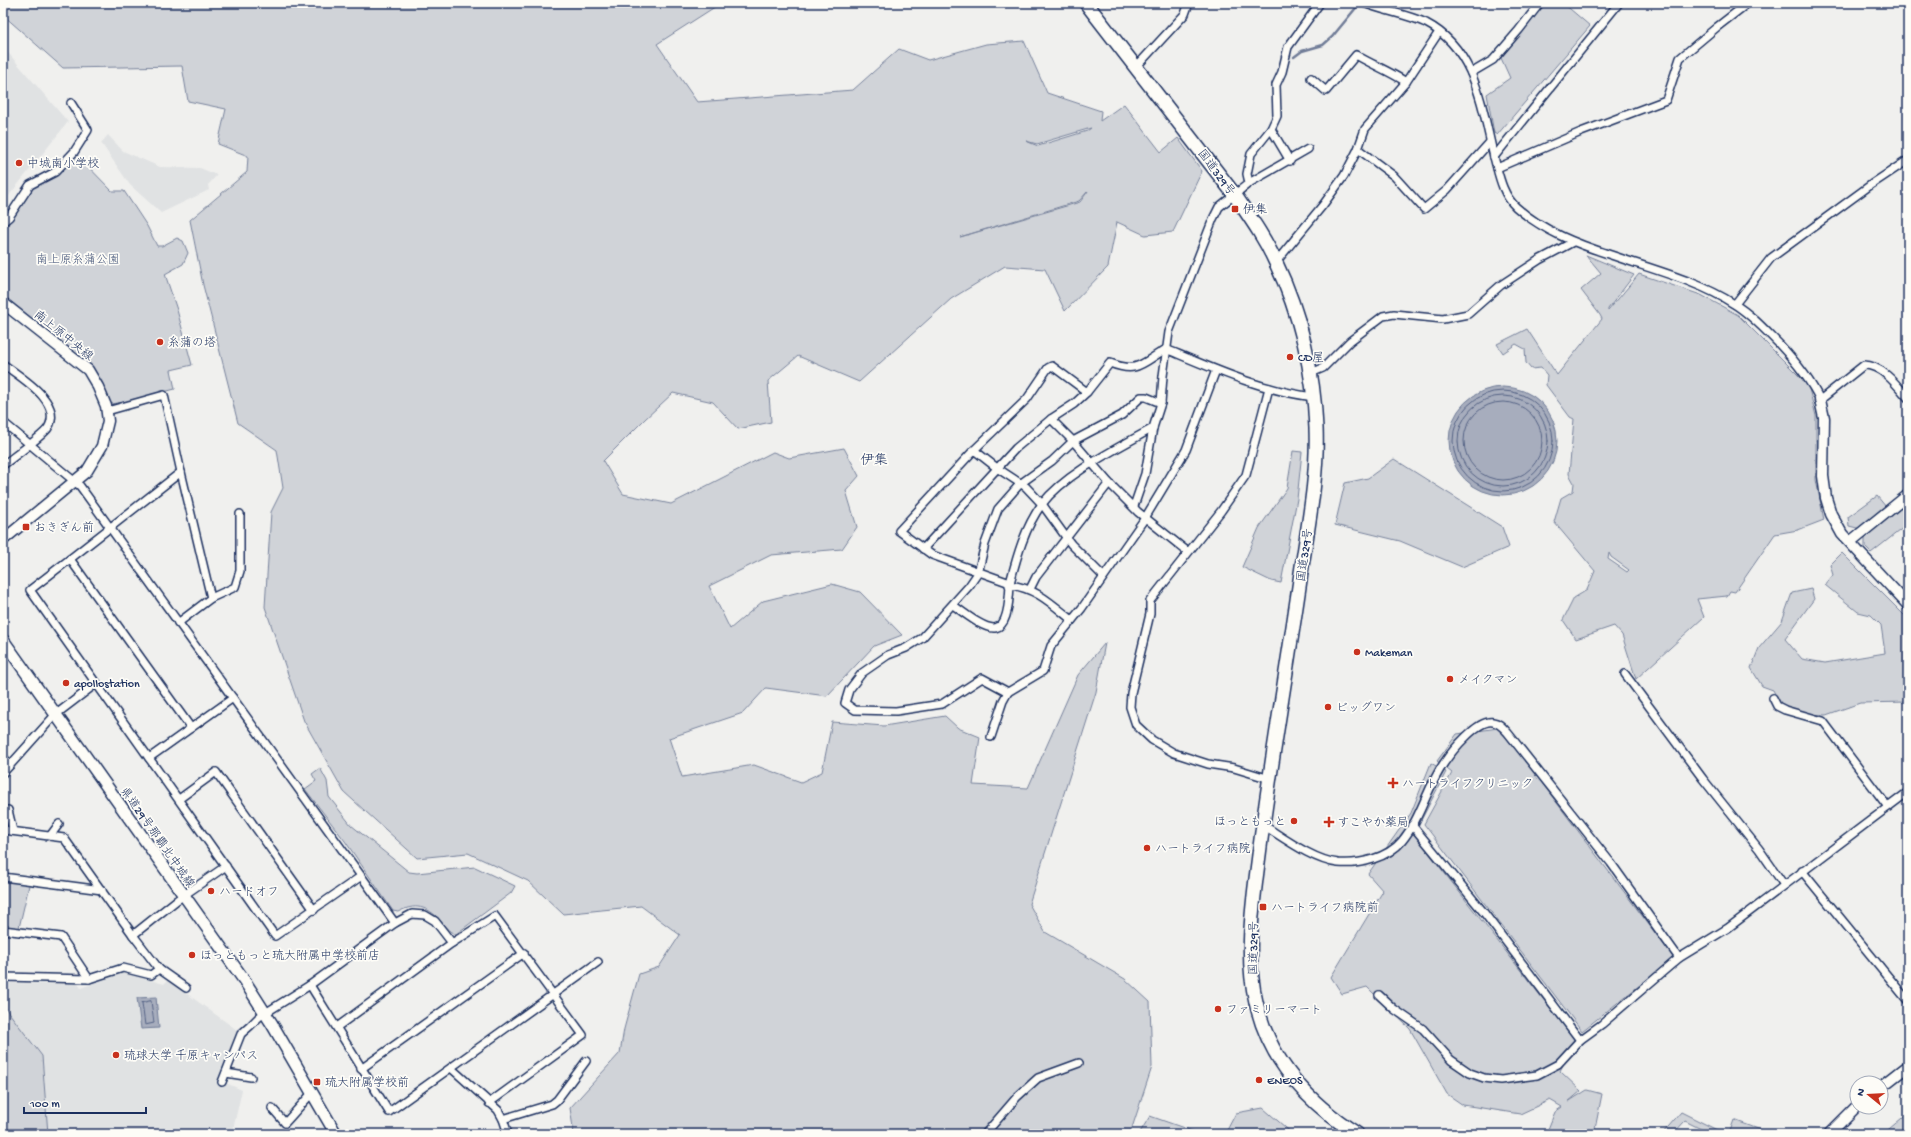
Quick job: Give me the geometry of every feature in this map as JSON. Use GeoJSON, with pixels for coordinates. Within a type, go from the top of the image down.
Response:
{"type":"FeatureCollection","features":[{"type":"Feature","properties":{"kind":"highway","name":"国道329号"},"geometry":{"type":"LineString","coordinates":[[1086,3],[1234,194],[1256,226],[1276,262],[1299,325],[1311,373],[1314,397],[1316,461],[1292,638],[1263,825],[1255,896],[1251,961],[1256,1002],[1261,1019],[1277,1054],[1296,1083],[1324,1112],[1357,1134]]}},
{"type":"Feature","properties":{"kind":"main road","name":"県道29号那覇北中城線"},"geometry":{"type":"LineString","coordinates":[[3,640],[184,895],[266,1014],[336,1134]]}},
{"type":"Feature","properties":{"kind":"street"},"geometry":{"type":"LineString","coordinates":[[1136,67],[1185,14],[1189,3]]}},
{"type":"Feature","properties":{"kind":"street"},"geometry":{"type":"LineString","coordinates":[[1249,183],[1247,174],[1250,154],[1271,129],[1277,116],[1276,85],[1282,72],[1288,46],[1320,3]]}},
{"type":"Feature","properties":{"kind":"street"},"geometry":{"type":"LineString","coordinates":[[1365,3],[1419,20],[1439,32],[1457,50],[1471,73],[1480,92],[1490,142],[1502,187],[1515,206],[1525,214],[1572,242],[1692,284],[1735,304],[1763,327],[1799,366],[1810,380],[1820,400],[1824,418],[1823,476],[1826,498],[1836,524],[1850,542],[1908,605]]}},
{"type":"Feature","properties":{"kind":"street"},"geometry":{"type":"LineString","coordinates":[[1471,73],[1493,60],[1540,3]]}},
{"type":"Feature","properties":{"kind":"street"},"geometry":{"type":"LineString","coordinates":[[1494,157],[1619,3]]}},
{"type":"Feature","properties":{"kind":"street"},"geometry":{"type":"LineString","coordinates":[[1497,168],[1581,132],[1666,100],[1680,58],[1748,3]]}},
{"type":"Feature","properties":{"kind":"street"},"geometry":{"type":"LineString","coordinates":[[1276,262],[1323,205],[1344,176],[1358,149],[1365,130],[1406,82],[1439,32]]}},
{"type":"Feature","properties":{"kind":"street"},"geometry":{"type":"LineString","coordinates":[[1311,78],[1326,92],[1356,55],[1378,68],[1385,68],[1406,82]]}},
{"type":"Feature","properties":{"kind":"street"},"geometry":{"type":"LineString","coordinates":[[3,222],[9,217],[30,185],[55,172],[74,152],[88,130],[71,103]]}},
{"type":"Feature","properties":{"kind":"street"},"geometry":{"type":"LineString","coordinates":[[1271,129],[1290,161]]}},
{"type":"Feature","properties":{"kind":"street"},"geometry":{"type":"LineString","coordinates":[[1358,149],[1394,176],[1424,209],[1447,190],[1490,142]]}},
{"type":"Feature","properties":{"kind":"street"},"geometry":{"type":"LineString","coordinates":[[1134,506],[1145,474],[1153,428],[1161,403],[1169,332],[1213,219],[1219,207],[1234,194],[1249,183],[1290,161],[1308,149]]}},
{"type":"Feature","properties":{"kind":"street"},"geometry":{"type":"LineString","coordinates":[[1735,304],[1771,258],[1780,250],[1908,160]]}},
{"type":"Feature","properties":{"kind":"street"},"geometry":{"type":"LineString","coordinates":[[1311,373],[1323,368],[1350,341],[1383,316],[1394,314],[1443,319],[1468,314],[1500,286],[1539,260],[1572,242]]}},
{"type":"Feature","properties":{"kind":"street","name":"南上原中央線"},"geometry":{"type":"LineString","coordinates":[[3,540],[87,471],[102,446],[106,434],[107,411],[98,387],[88,370],[4,306]]}},
{"type":"Feature","properties":{"kind":"street"},"geometry":{"type":"LineString","coordinates":[[1166,349],[1216,370],[1269,388],[1314,397]]}},
{"type":"Feature","properties":{"kind":"street"},"geometry":{"type":"LineString","coordinates":[[923,549],[1016,448],[1051,418],[1074,404],[1087,392],[1110,363],[1123,368],[1132,369],[1166,349]]}},
{"type":"Feature","properties":{"kind":"street"},"geometry":{"type":"LineString","coordinates":[[3,364],[42,394],[50,408],[52,415],[48,430],[3,465]]}},
{"type":"Feature","properties":{"kind":"street"},"geometry":{"type":"LineString","coordinates":[[1820,400],[1864,365],[1870,365],[1878,369],[1894,382],[1908,398]]}},
{"type":"Feature","properties":{"kind":"street"},"geometry":{"type":"LineString","coordinates":[[1072,620],[1042,596],[1030,589],[978,573],[932,555],[899,531],[974,450],[1027,399],[1048,368],[1052,366],[1087,392]]}},
{"type":"Feature","properties":{"kind":"street"},"geometry":{"type":"LineString","coordinates":[[991,737],[1003,701],[1008,692],[1043,671],[1051,646],[1082,608],[1145,518],[1186,450],[1216,370]]}},
{"type":"Feature","properties":{"kind":"street"},"geometry":{"type":"LineString","coordinates":[[1269,388],[1246,475],[1150,601],[1150,614],[1131,693],[1130,707],[1136,725],[1152,740],[1174,753],[1208,764],[1234,768],[1270,779]]}},
{"type":"Feature","properties":{"kind":"street"},"geometry":{"type":"LineString","coordinates":[[107,411],[164,395],[211,598]]}},
{"type":"Feature","properties":{"kind":"street"},"geometry":{"type":"LineString","coordinates":[[1008,692],[982,678],[942,704],[896,711],[855,710],[845,703],[849,690],[862,673],[882,659],[906,648],[922,638],[953,605],[978,573],[985,544],[998,509],[1020,484],[1052,461],[1073,441],[1122,414],[1140,397],[1146,397],[1161,403]]}},
{"type":"Feature","properties":{"kind":"street"},"geometry":{"type":"LineString","coordinates":[[1051,418],[1109,483],[1145,518],[1188,552]]}},
{"type":"Feature","properties":{"kind":"street"},"geometry":{"type":"LineString","coordinates":[[3,422],[76,481],[395,924]]}},
{"type":"Feature","properties":{"kind":"street"},"geometry":{"type":"LineString","coordinates":[[953,605],[980,624],[991,628],[998,628],[1001,626],[1005,619],[1010,584],[1026,533],[1042,504],[1056,489],[1092,463],[1153,428]]}},
{"type":"Feature","properties":{"kind":"street"},"geometry":{"type":"LineString","coordinates":[[974,450],[997,468],[1026,487],[1042,504],[1066,539],[1103,576]]}},
{"type":"Feature","properties":{"kind":"street"},"geometry":{"type":"LineString","coordinates":[[181,472],[30,590],[275,936],[360,877]]}},
{"type":"Feature","properties":{"kind":"street"},"geometry":{"type":"LineString","coordinates":[[1030,589],[1036,577],[1109,483]]}},
{"type":"Feature","properties":{"kind":"street"},"geometry":{"type":"LineString","coordinates":[[1850,542],[1908,495]]}},
{"type":"Feature","properties":{"kind":"street"},"geometry":{"type":"LineString","coordinates":[[178,623],[211,598],[235,587],[240,571],[240,514]]}},
{"type":"Feature","properties":{"kind":"street"},"geometry":{"type":"LineString","coordinates":[[70,559],[191,728]]}},
{"type":"Feature","properties":{"kind":"street"},"geometry":{"type":"LineString","coordinates":[[1625,674],[1703,779],[1755,843],[1784,885]]}},
{"type":"Feature","properties":{"kind":"street"},"geometry":{"type":"LineString","coordinates":[[3,773],[55,715],[97,683]]}},
{"type":"Feature","properties":{"kind":"street"},"geometry":{"type":"LineString","coordinates":[[149,758],[233,698]]}},
{"type":"Feature","properties":{"kind":"street"},"geometry":{"type":"LineString","coordinates":[[1773,698],[1777,706],[1785,710],[1823,721],[1888,807]]}},
{"type":"Feature","properties":{"kind":"street"},"geometry":{"type":"LineString","coordinates":[[1263,825],[1310,854],[1331,862],[1354,863],[1381,856],[1402,841],[1412,825],[1443,763],[1477,727],[1485,722],[1493,722],[1499,724],[1611,863],[1679,958]]}},
{"type":"Feature","properties":{"kind":"street"},"geometry":{"type":"LineString","coordinates":[[3,758],[10,765]]}},
{"type":"Feature","properties":{"kind":"street"},"geometry":{"type":"LineString","coordinates":[[179,799],[216,772],[314,910]]}},
{"type":"Feature","properties":{"kind":"street"},"geometry":{"type":"LineString","coordinates":[[1379,995],[1394,1009],[1423,1029],[1452,1060],[1470,1073],[1484,1078],[1501,1080],[1538,1075],[1558,1064],[1580,1040],[1679,958],[1728,928],[1908,792]]}},
{"type":"Feature","properties":{"kind":"street"},"geometry":{"type":"LineString","coordinates":[[8,810],[13,831]]}},
{"type":"Feature","properties":{"kind":"street"},"geometry":{"type":"LineString","coordinates":[[50,836],[59,824]]}},
{"type":"Feature","properties":{"kind":"street"},"geometry":{"type":"LineString","coordinates":[[1412,825],[1485,914],[1580,1040]]}},
{"type":"Feature","properties":{"kind":"street"},"geometry":{"type":"LineString","coordinates":[[3,830],[64,838],[158,969],[186,988]]}},
{"type":"Feature","properties":{"kind":"street"},"geometry":{"type":"LineString","coordinates":[[133,935],[184,895],[226,866]]}},
{"type":"Feature","properties":{"kind":"street"},"geometry":{"type":"LineString","coordinates":[[1802,871],[1908,1001]]}},
{"type":"Feature","properties":{"kind":"street"},"geometry":{"type":"LineString","coordinates":[[3,877],[102,890]]}},
{"type":"Feature","properties":{"kind":"street"},"geometry":{"type":"LineString","coordinates":[[222,1082],[241,1034],[259,1017],[310,985],[395,924],[412,914],[425,915],[435,921],[452,943]]}},
{"type":"Feature","properties":{"kind":"street"},"geometry":{"type":"LineString","coordinates":[[337,1026],[452,943],[495,916],[524,953],[583,1035],[489,1103]]}},
{"type":"Feature","properties":{"kind":"street"},"geometry":{"type":"LineString","coordinates":[[3,930],[60,937],[89,979]]}},
{"type":"Feature","properties":{"kind":"street"},"geometry":{"type":"LineString","coordinates":[[360,1069],[524,953]]}},
{"type":"Feature","properties":{"kind":"street"},"geometry":{"type":"LineString","coordinates":[[310,985],[337,1026],[360,1069],[389,1112],[598,962]]}},
{"type":"Feature","properties":{"kind":"street"},"geometry":{"type":"LineString","coordinates":[[3,977],[89,979],[123,968],[151,975],[158,969]]}},
{"type":"Feature","properties":{"kind":"street"},"geometry":{"type":"LineString","coordinates":[[503,1119],[552,1104],[557,1100],[586,1061]]}},
{"type":"Feature","properties":{"kind":"street"},"geometry":{"type":"LineString","coordinates":[[985,1134],[1017,1097],[1038,1078],[1079,1063]]}},
{"type":"Feature","properties":{"kind":"street"},"geometry":{"type":"LineString","coordinates":[[1889,1081],[1908,1066]]}},
{"type":"Feature","properties":{"kind":"street"},"geometry":{"type":"LineString","coordinates":[[451,1068],[498,1110],[508,1134]]}},
{"type":"Feature","properties":{"kind":"street"},"geometry":{"type":"LineString","coordinates":[[226,1072],[251,1077]]}},
{"type":"Feature","properties":{"kind":"street"},"geometry":{"type":"LineString","coordinates":[[272,1108],[285,1123],[312,1093]]}},
{"type":"Feature","properties":{"kind":"street"},"geometry":{"type":"LineString","coordinates":[[1829,1134],[1849,1114]]}},
{"type":"Feature","properties":{"kind":"shaded area","name":"中城南小学校"},"geometry":{"type":"Polygon","coordinates":[[[3,47],[68,122],[3,203],[3,47]]]}},
{"type":"Feature","properties":{"kind":"shaded area"},"geometry":{"type":"Polygon","coordinates":[[[108,135],[123,151],[160,167],[200,168],[217,175],[208,185],[209,190],[161,213],[130,185],[101,143],[108,135]]]}},
{"type":"Feature","properties":{"kind":"shaded area","name":"琉球大学 千原キャンパス"},"geometry":{"type":"Polygon","coordinates":[[[123,972],[164,984],[168,980],[237,1030],[219,1080],[242,1090],[232,1134],[3,1134],[3,983],[78,984],[81,988],[123,972]]]}},
{"type":"Feature","properties":{"kind":"green space"},"geometry":{"type":"Polygon","coordinates":[[[3,3],[721,3],[657,44],[697,102],[853,90],[899,49],[928,60],[986,44],[1024,41],[1047,93],[1101,111],[1100,121],[1124,104],[1161,152],[1178,138],[1202,171],[1173,232],[1145,235],[1117,222],[1108,267],[1065,311],[1045,269],[1005,266],[951,299],[859,382],[798,356],[768,381],[771,422],[738,429],[713,402],[673,393],[603,461],[623,494],[671,504],[773,452],[789,458],[844,448],[859,476],[846,491],[857,527],[842,549],[771,555],[709,586],[730,629],[763,601],[832,584],[860,592],[902,635],[874,646],[827,696],[766,688],[743,713],[669,738],[682,777],[754,765],[801,782],[822,772],[832,722],[884,726],[945,716],[958,728],[980,737],[973,785],[1028,788],[1078,675],[1105,643],[1096,692],[1029,904],[1045,932],[1125,979],[1150,1002],[1152,1067],[1130,1134],[574,1134],[570,1108],[620,1053],[624,1029],[639,974],[659,967],[680,935],[641,906],[563,914],[528,881],[468,853],[417,858],[344,792],[304,721],[265,607],[271,512],[283,488],[277,450],[238,423],[203,285],[190,220],[247,172],[248,156],[218,144],[226,109],[188,101],[182,66],[63,68],[3,15],[3,3]],[[1091,128],[1037,144],[1026,141],[1038,146],[1087,131],[1091,128]],[[1088,191],[1079,201],[960,237],[1080,202],[1088,191]]]}},
{"type":"Feature","properties":{"kind":"green space"},"geometry":{"type":"Polygon","coordinates":[[[1544,3],[1563,3],[1590,26],[1497,135],[1494,133],[1487,94],[1510,78],[1501,58],[1544,3]]]}},
{"type":"Feature","properties":{"kind":"green space","name":"南上原糸蒲公園"},"geometry":{"type":"Polygon","coordinates":[[[77,155],[112,191],[124,191],[147,226],[157,246],[162,246],[177,238],[183,241],[188,253],[183,264],[165,274],[177,310],[192,365],[171,370],[175,389],[126,402],[111,404],[102,382],[92,366],[3,295],[3,222],[30,185],[55,172],[77,155]]]}},
{"type":"Feature","properties":{"kind":"green space"},"geometry":{"type":"Polygon","coordinates":[[[1586,255],[1634,275],[1608,311],[1639,274],[1701,295],[1738,315],[1808,385],[1816,416],[1816,480],[1824,520],[1798,530],[1775,534],[1735,592],[1730,591],[1727,596],[1697,599],[1704,617],[1636,679],[1622,635],[1614,626],[1576,639],[1563,620],[1574,598],[1587,590],[1595,571],[1554,522],[1561,498],[1573,491],[1574,483],[1569,474],[1574,419],[1570,417],[1546,385],[1547,375],[1541,368],[1531,369],[1526,363],[1525,349],[1516,344],[1503,353],[1497,344],[1527,329],[1557,375],[1602,319],[1581,290],[1601,273],[1586,255]],[[1609,553],[1608,559],[1627,572],[1629,570],[1611,557],[1609,553]]]}},
{"type":"Feature","properties":{"kind":"green space"},"geometry":{"type":"Polygon","coordinates":[[[1293,451],[1302,452],[1297,499],[1281,583],[1271,581],[1242,567],[1259,528],[1287,488],[1293,451]]]}},
{"type":"Feature","properties":{"kind":"green space"},"geometry":{"type":"Polygon","coordinates":[[[1394,459],[1502,527],[1509,547],[1462,567],[1400,541],[1335,525],[1345,483],[1368,478],[1394,459]]]}},
{"type":"Feature","properties":{"kind":"green space"},"geometry":{"type":"Polygon","coordinates":[[[1877,496],[1886,507],[1861,529],[1849,526],[1848,517],[1877,496]]]}},
{"type":"Feature","properties":{"kind":"green space"},"geometry":{"type":"Polygon","coordinates":[[[1904,506],[1908,506],[1908,527],[1904,527],[1871,553],[1865,547],[1865,534],[1904,506]]]}},
{"type":"Feature","properties":{"kind":"green space"},"geometry":{"type":"Polygon","coordinates":[[[1842,553],[1908,619],[1908,702],[1860,703],[1826,715],[1807,714],[1780,704],[1773,690],[1762,686],[1751,668],[1759,648],[1782,621],[1792,593],[1811,589],[1814,599],[1785,639],[1802,659],[1825,663],[1885,653],[1881,625],[1871,615],[1858,612],[1825,585],[1833,575],[1830,565],[1842,553]]]}},
{"type":"Feature","properties":{"kind":"green space"},"geometry":{"type":"Polygon","coordinates":[[[1498,728],[1526,762],[1674,958],[1582,1031],[1424,824],[1452,773],[1437,761],[1457,734],[1498,728]]]}},
{"type":"Feature","properties":{"kind":"green space"},"geometry":{"type":"Polygon","coordinates":[[[1431,763],[1446,772],[1414,834],[1575,1040],[1560,1071],[1581,1091],[1568,1102],[1587,1090],[1602,1094],[1594,1134],[1546,1134],[1555,1112],[1562,1107],[1550,1100],[1520,1114],[1463,1105],[1447,1094],[1410,1029],[1367,987],[1342,994],[1331,977],[1383,891],[1368,874],[1411,813],[1431,763]]]}},
{"type":"Feature","properties":{"kind":"green space"},"geometry":{"type":"Polygon","coordinates":[[[320,768],[327,781],[329,797],[351,825],[409,872],[417,873],[475,867],[515,886],[511,893],[456,934],[445,927],[435,915],[420,907],[410,907],[398,912],[393,911],[345,841],[305,789],[316,781],[312,774],[320,768]]]}},
{"type":"Feature","properties":{"kind":"green space"},"geometry":{"type":"Polygon","coordinates":[[[3,877],[30,881],[18,932],[3,930],[3,877]]]}},
{"type":"Feature","properties":{"kind":"green space"},"geometry":{"type":"Polygon","coordinates":[[[3,1005],[42,1056],[48,1134],[3,1134],[3,1005]]]}},
{"type":"Feature","properties":{"kind":"green space"},"geometry":{"type":"Polygon","coordinates":[[[1263,1108],[1293,1134],[1225,1134],[1236,1113],[1263,1108]]]}},
{"type":"Feature","properties":{"kind":"green space"},"geometry":{"type":"Polygon","coordinates":[[[1681,1112],[1725,1134],[1711,1134],[1685,1121],[1673,1134],[1662,1134],[1681,1112]]]}},
{"type":"Feature","properties":{"kind":"green space"},"geometry":{"type":"Polygon","coordinates":[[[1908,1113],[1908,1129],[1902,1134],[1883,1134],[1908,1113]]]}},
{"type":"Feature","properties":{"kind":"green space"},"geometry":{"type":"Polygon","coordinates":[[[1150,1116],[1201,1134],[1139,1134],[1150,1116]]]}},
{"type":"Feature","properties":{"kind":"green space"},"geometry":{"type":"Polygon","coordinates":[[[1734,1120],[1769,1133],[1729,1134],[1734,1120]]]}},
{"type":"Feature","properties":{"kind":"water"},"geometry":{"type":"Polygon","coordinates":[[[1503,387],[1524,391],[1541,403],[1553,420],[1557,441],[1553,462],[1541,479],[1524,491],[1503,495],[1482,491],[1465,479],[1453,462],[1449,441],[1453,420],[1465,403],[1482,391],[1503,387]]]}},
{"type":"Feature","properties":{"kind":"water"},"geometry":{"type":"Polygon","coordinates":[[[156,997],[159,1028],[141,1029],[137,998],[156,997]]]}},
{"type":"Feature","properties":{"kind":"waterway"},"geometry":{"type":"LineString","coordinates":[[1294,57],[1302,51],[1323,45],[1332,37],[1360,3]]}},
{"type":"Feature","properties":{"kind":"place","name":"中城南小学校"},"geometry":{"type":"Point","coordinates":[19,163]}},
{"type":"Feature","properties":{"kind":"place","name":"伊集"},"geometry":{"type":"Point","coordinates":[1235,209]}},
{"type":"Feature","properties":{"kind":"place","name":"糸蒲の塔"},"geometry":{"type":"Point","coordinates":[160,342]}},
{"type":"Feature","properties":{"kind":"place","name":"CD屋"},"geometry":{"type":"Point","coordinates":[1290,357]}},
{"type":"Feature","properties":{"kind":"place","name":"おきぎん前"},"geometry":{"type":"Point","coordinates":[26,527]}},
{"type":"Feature","properties":{"kind":"place","name":"Makeman"},"geometry":{"type":"Point","coordinates":[1357,652]}},
{"type":"Feature","properties":{"kind":"place","name":"メイクマン"},"geometry":{"type":"Point","coordinates":[1450,679]}},
{"type":"Feature","properties":{"kind":"place","name":"apollostation"},"geometry":{"type":"Point","coordinates":[66,683]}},
{"type":"Feature","properties":{"kind":"place","name":"ビッグワン"},"geometry":{"type":"Point","coordinates":[1328,707]}},
{"type":"Feature","properties":{"kind":"place","name":"ハートライフクリニック"},"geometry":{"type":"Point","coordinates":[1393,783]}},
{"type":"Feature","properties":{"kind":"place","name":"ほっともっと"},"geometry":{"type":"Point","coordinates":[1294,821]}},
{"type":"Feature","properties":{"kind":"place","name":"すこやか薬局"},"geometry":{"type":"Point","coordinates":[1329,822]}},
{"type":"Feature","properties":{"kind":"place","name":"ハートライフ病院"},"geometry":{"type":"Point","coordinates":[1147,848]}},
{"type":"Feature","properties":{"kind":"place","name":"ハードオフ"},"geometry":{"type":"Point","coordinates":[211,891]}},
{"type":"Feature","properties":{"kind":"place","name":"ハートライフ病院前"},"geometry":{"type":"Point","coordinates":[1263,907]}},
{"type":"Feature","properties":{"kind":"place","name":"ほっともっと琉大附属中学校前店"},"geometry":{"type":"Point","coordinates":[192,955]}},
{"type":"Feature","properties":{"kind":"place","name":"ファミリーマート"},"geometry":{"type":"Point","coordinates":[1218,1009]}},
{"type":"Feature","properties":{"kind":"place","name":"琉球大学 千原キャンパス"},"geometry":{"type":"Point","coordinates":[116,1055]}},
{"type":"Feature","properties":{"kind":"place","name":"ENEOS"},"geometry":{"type":"Point","coordinates":[1259,1080]}},
{"type":"Feature","properties":{"kind":"place","name":"琉大附属学校前"},"geometry":{"type":"Point","coordinates":[317,1082]}},
{"type":"Feature","properties":{"kind":"district","name":"伊集"},"geometry":{"type":"Point","coordinates":[874,459]}}]}
